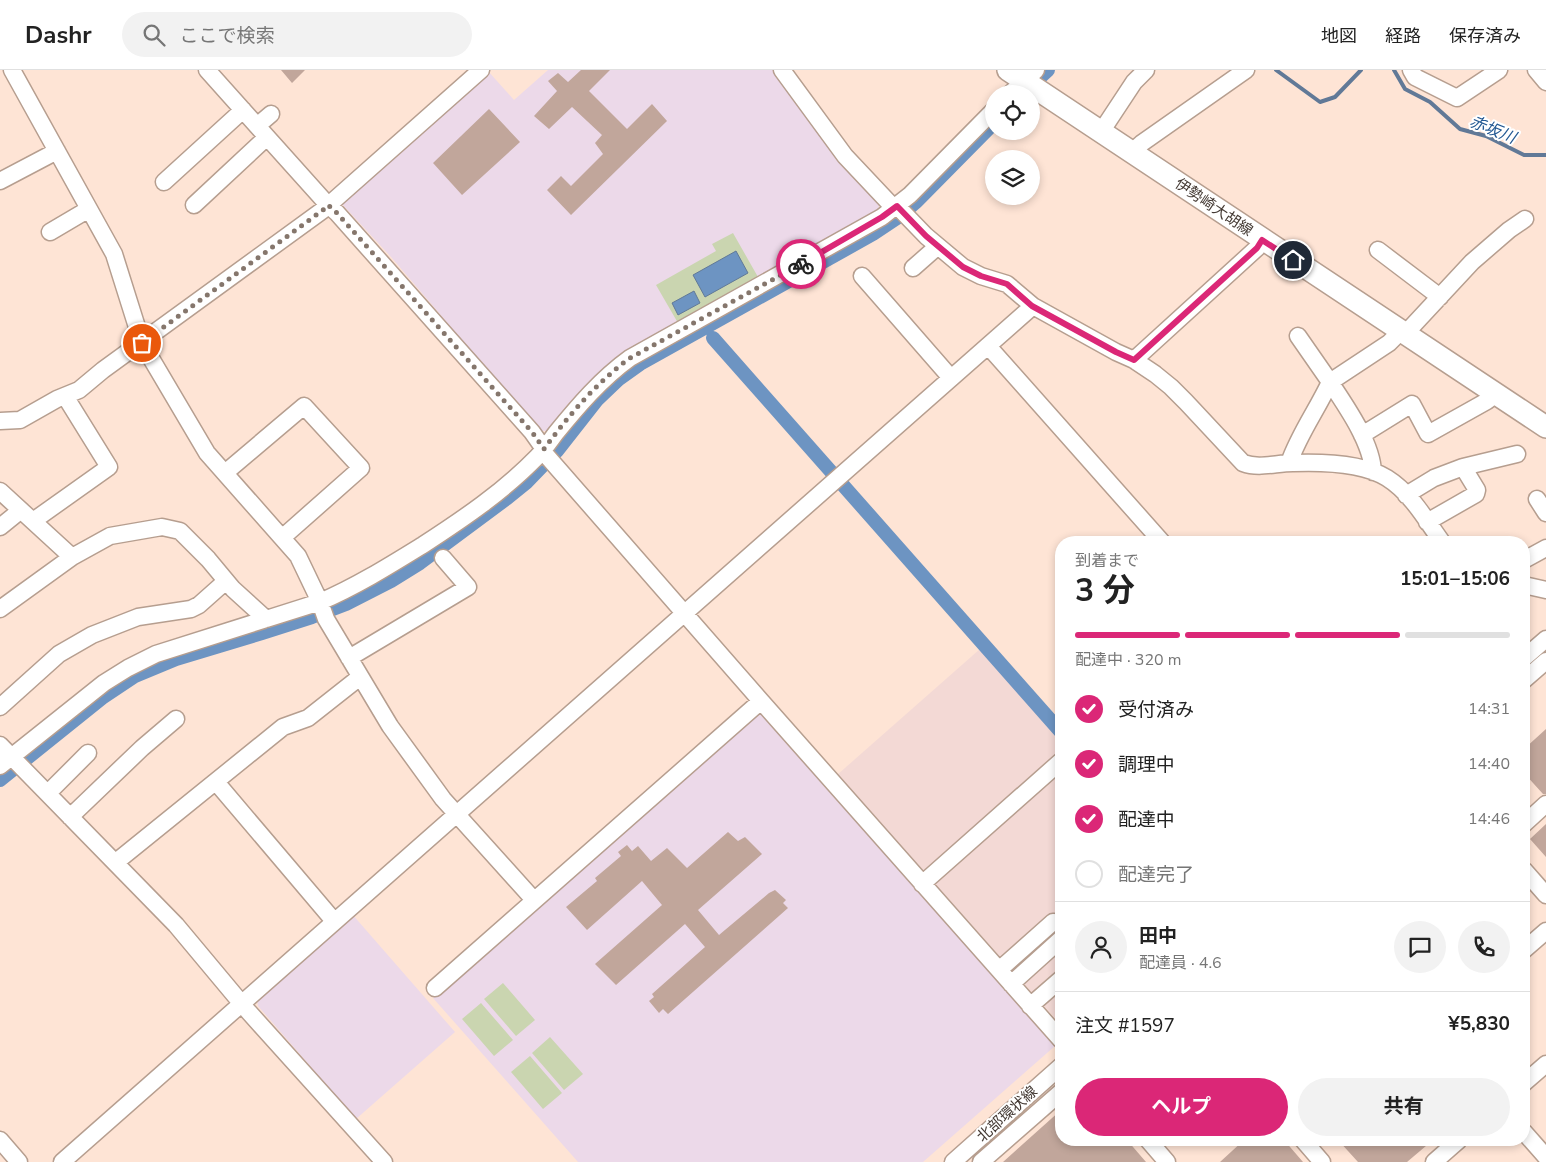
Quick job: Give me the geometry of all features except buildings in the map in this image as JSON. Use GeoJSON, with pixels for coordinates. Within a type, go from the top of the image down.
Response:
{"type":"FeatureCollection","features":[{"type":"Feature","properties":{"kind":"main road","name":"伊勢崎大胡線"},"geometry":{"type":"LineString","coordinates":[[1019,79],[1546,427]]}},
{"type":"Feature","properties":{"kind":"street"},"geometry":{"type":"LineString","coordinates":[[12,70],[114,254],[142,343],[207,453],[226,472],[298,556],[326,619],[390,726],[456,813],[534,900]]}},
{"type":"Feature","properties":{"kind":"street"},"geometry":{"type":"LineString","coordinates":[[207,70],[532,432],[548,456],[684,613],[1055,1033]]}},
{"type":"Feature","properties":{"kind":"street"},"geometry":{"type":"LineString","coordinates":[[0,422],[20,420],[79,390],[103,370],[323,210],[481,70]]}},
{"type":"Feature","properties":{"kind":"street"},"geometry":{"type":"LineString","coordinates":[[782,70],[845,156],[902,213],[938,246],[969,270],[1007,284],[1032,306],[1134,360],[1172,387],[1243,463],[1256,466],[1316,463],[1374,472],[1387,478],[1406,495],[1438,536]]}},
{"type":"Feature","properties":{"kind":"street"},"geometry":{"type":"LineString","coordinates":[[1101,132],[1134,82],[1146,70]]}},
{"type":"Feature","properties":{"kind":"street"},"geometry":{"type":"LineString","coordinates":[[1132,152],[1246,70]]}},
{"type":"Feature","properties":{"kind":"street"},"geometry":{"type":"LineString","coordinates":[[1411,70],[1415,77],[1457,98],[1500,70]]}},
{"type":"Feature","properties":{"kind":"street"},"geometry":{"type":"LineString","coordinates":[[1536,70],[1546,82]]}},
{"type":"Feature","properties":{"kind":"street"},"geometry":{"type":"LineString","coordinates":[[164,182],[243,110]]}},
{"type":"Feature","properties":{"kind":"street"},"geometry":{"type":"LineString","coordinates":[[194,205],[262,132],[270,114]]}},
{"type":"Feature","properties":{"kind":"street"},"geometry":{"type":"LineString","coordinates":[[902,213],[910,195],[985,119]]}},
{"type":"Feature","properties":{"kind":"street"},"geometry":{"type":"LineString","coordinates":[[0,181],[57,151]]}},
{"type":"Feature","properties":{"kind":"street"},"geometry":{"type":"LineString","coordinates":[[50,232],[89,209]]}},
{"type":"Feature","properties":{"kind":"street"},"geometry":{"type":"LineString","coordinates":[[548,456],[590,392],[606,376],[630,358],[882,217],[902,213]]}},
{"type":"Feature","properties":{"kind":"street"},"geometry":{"type":"LineString","coordinates":[[1289,463],[1304,428],[1321,401],[1330,382],[1403,333],[1472,262],[1509,230],[1525,219]]}},
{"type":"Feature","properties":{"kind":"street"},"geometry":{"type":"LineString","coordinates":[[1134,360],[1257,248],[1262,240]]}},
{"type":"Feature","properties":{"kind":"street"},"geometry":{"type":"LineString","coordinates":[[913,268],[938,246]]}},
{"type":"Feature","properties":{"kind":"street"},"geometry":{"type":"LineString","coordinates":[[1378,250],[1440,297]]}},
{"type":"Feature","properties":{"kind":"street"},"geometry":{"type":"LineString","coordinates":[[862,276],[951,378]]}},
{"type":"Feature","properties":{"kind":"street"},"geometry":{"type":"LineString","coordinates":[[62,1162],[1032,306]]}},
{"type":"Feature","properties":{"kind":"street"},"geometry":{"type":"LineString","coordinates":[[1298,336],[1349,410],[1373,462],[1374,472]]}},
{"type":"Feature","properties":{"kind":"street"},"geometry":{"type":"LineString","coordinates":[[988,346],[1157,536]]}},
{"type":"Feature","properties":{"kind":"street"},"geometry":{"type":"LineString","coordinates":[[1362,435],[1412,404],[1428,434],[1496,394]]}},
{"type":"Feature","properties":{"kind":"street"},"geometry":{"type":"LineString","coordinates":[[0,527],[27,516],[109,467],[65,396]]}},
{"type":"Feature","properties":{"kind":"street"},"geometry":{"type":"LineString","coordinates":[[226,472],[304,406],[361,468],[283,537]]}},
{"type":"Feature","properties":{"kind":"street"},"geometry":{"type":"LineString","coordinates":[[1406,495],[1434,478],[1463,467],[1517,454]]}},
{"type":"Feature","properties":{"kind":"street"},"geometry":{"type":"LineString","coordinates":[[384,1162],[241,1004],[176,924],[48,794],[4,756],[104,683],[156,654],[320,602],[375,575],[458,522],[505,487],[537,457],[548,456]]}},
{"type":"Feature","properties":{"kind":"street"},"geometry":{"type":"LineString","coordinates":[[1427,522],[1476,494],[1477,490],[1463,467]]}},
{"type":"Feature","properties":{"kind":"street"},"geometry":{"type":"LineString","coordinates":[[0,491],[72,557]]}},
{"type":"Feature","properties":{"kind":"street"},"geometry":{"type":"LineString","coordinates":[[0,609],[72,557],[110,536],[162,527],[180,531],[208,559],[226,581],[266,619]]}},
{"type":"Feature","properties":{"kind":"street"},"geometry":{"type":"LineString","coordinates":[[1530,557],[1546,548]]}},
{"type":"Feature","properties":{"kind":"street"},"geometry":{"type":"LineString","coordinates":[[350,658],[468,587],[443,558]]}},
{"type":"Feature","properties":{"kind":"street"},"geometry":{"type":"LineString","coordinates":[[0,707],[59,654],[92,635],[138,617],[191,609],[199,605],[226,581]]}},
{"type":"Feature","properties":{"kind":"street"},"geometry":{"type":"LineString","coordinates":[[1530,586],[1546,590]]}},
{"type":"Feature","properties":{"kind":"street"},"geometry":{"type":"LineString","coordinates":[[1530,653],[1546,639]]}},
{"type":"Feature","properties":{"kind":"street"},"geometry":{"type":"LineString","coordinates":[[1530,675],[1546,661]]}},
{"type":"Feature","properties":{"kind":"street"},"geometry":{"type":"LineString","coordinates":[[116,862],[283,727],[308,718],[360,676]]}},
{"type":"Feature","properties":{"kind":"street"},"geometry":{"type":"LineString","coordinates":[[435,988],[761,701]]}},
{"type":"Feature","properties":{"kind":"street"},"geometry":{"type":"LineString","coordinates":[[70,817],[142,748],[176,719]]}},
{"type":"Feature","properties":{"kind":"street"},"geometry":{"type":"LineString","coordinates":[[48,794],[88,754]]}},
{"type":"Feature","properties":{"kind":"street"},"geometry":{"type":"LineString","coordinates":[[922,884],[1055,765]]}},
{"type":"Feature","properties":{"kind":"street"},"geometry":{"type":"LineString","coordinates":[[216,782],[334,921]]}},
{"type":"Feature","properties":{"kind":"street"},"geometry":{"type":"LineString","coordinates":[[1530,819],[1546,804]]}},
{"type":"Feature","properties":{"kind":"street"},"geometry":{"type":"LineString","coordinates":[[1530,877],[1546,894]]}},
{"type":"Feature","properties":{"kind":"street"},"geometry":{"type":"LineString","coordinates":[[999,970],[1055,922]]}},
{"type":"Feature","properties":{"kind":"street"},"geometry":{"type":"LineString","coordinates":[[1530,945],[1546,931]]}},
{"type":"Feature","properties":{"kind":"street"},"geometry":{"type":"LineString","coordinates":[[1011,984],[1055,944]]}},
{"type":"Feature","properties":{"kind":"street"},"geometry":{"type":"LineString","coordinates":[[1030,1006],[1055,984]]}},
{"type":"Feature","properties":{"kind":"street"},"geometry":{"type":"LineString","coordinates":[[1530,1078],[1546,1064]]}},
{"type":"Feature","properties":{"kind":"street","name":"北部環状線"},"geometry":{"type":"LineString","coordinates":[[953,1162],[1055,1071]]}},
{"type":"Feature","properties":{"kind":"street","name":"北部環状線"},"geometry":{"type":"LineString","coordinates":[[981,1162],[1055,1097]]}},
{"type":"Feature","properties":{"kind":"street"},"geometry":{"type":"LineString","coordinates":[[1530,1139],[1546,1157]]}},
{"type":"Feature","properties":{"kind":"street"},"geometry":{"type":"LineString","coordinates":[[0,1140],[19,1162]]}},
{"type":"Feature","properties":{"kind":"street"},"geometry":{"type":"LineString","coordinates":[[1153,1146],[1167,1162]]}},
{"type":"Feature","properties":{"kind":"street"},"geometry":{"type":"LineString","coordinates":[[1310,1146],[1322,1162]]}},
{"type":"Feature","properties":{"kind":"street"},"geometry":{"type":"LineString","coordinates":[[1434,1162],[1452,1146]]}},
{"type":"Feature","properties":{"kind":"shaded area"},"geometry":{"type":"Polygon","coordinates":[[[548,70],[776,70],[880,202],[878,210],[843,232],[758,277],[603,370],[568,404],[547,431],[540,431],[391,257],[341,203],[488,71],[514,100],[548,70]]]}},
{"type":"Feature","properties":{"kind":"shaded area"},"geometry":{"type":"Polygon","coordinates":[[[980,649],[1055,733],[1055,1018],[837,775],[980,649]]]}},
{"type":"Feature","properties":{"kind":"shaded area"},"geometry":{"type":"Polygon","coordinates":[[[759,710],[1055,1046],[923,1162],[578,1162],[433,998],[759,710]]]}},
{"type":"Feature","properties":{"kind":"shaded area"},"geometry":{"type":"Polygon","coordinates":[[[352,914],[455,1032],[356,1119],[258,1006],[257,999],[352,914]]]}},
{"type":"Feature","properties":{"kind":"green space"},"geometry":{"type":"Polygon","coordinates":[[[733,233],[758,277],[678,323],[656,285],[716,251],[712,244],[733,233]]]}},
{"type":"Feature","properties":{"kind":"green space"},"geometry":{"type":"Polygon","coordinates":[[[503,983],[535,1020],[516,1036],[484,999],[503,983]]]}},
{"type":"Feature","properties":{"kind":"green space"},"geometry":{"type":"Polygon","coordinates":[[[481,1003],[513,1040],[494,1056],[462,1019],[481,1003]]]}},
{"type":"Feature","properties":{"kind":"green space"},"geometry":{"type":"Polygon","coordinates":[[[550,1037],[583,1074],[564,1090],[532,1053],[550,1037]]]}},
{"type":"Feature","properties":{"kind":"green space"},"geometry":{"type":"Polygon","coordinates":[[[530,1056],[562,1093],[543,1109],[511,1072],[530,1056]]]}},
{"type":"Feature","properties":{"kind":"water"},"geometry":{"type":"Polygon","coordinates":[[[736,251],[748,273],[705,297],[693,275],[736,251]]]}},
{"type":"Feature","properties":{"kind":"water"},"geometry":{"type":"Polygon","coordinates":[[[694,291],[700,303],[678,315],[672,303],[694,291]]]}},
{"type":"Feature","properties":{"kind":"waterway"},"geometry":{"type":"LineString","coordinates":[[1036,81],[1048,70]]}},
{"type":"Feature","properties":{"kind":"waterway","name":"赤坂川"},"geometry":{"type":"LineString","coordinates":[[1276,70],[1320,102],[1335,97],[1361,70]]}},
{"type":"Feature","properties":{"kind":"waterway","name":"赤坂川"},"geometry":{"type":"LineString","coordinates":[[1394,70],[1405,89],[1430,102],[1460,129],[1486,136],[1524,155],[1546,155]]}},
{"type":"Feature","properties":{"kind":"waterway"},"geometry":{"type":"LineString","coordinates":[[0,780],[102,698],[135,676],[176,659],[312,617],[346,604],[391,581],[420,563],[527,482],[557,451],[597,400],[619,379],[640,364],[873,234],[900,216],[985,132]]}},
{"type":"Feature","properties":{"kind":"waterway"},"geometry":{"type":"LineString","coordinates":[[713,338],[1055,725]]}},
{"type":"Feature","properties":{"kind":"way so far"},"geometry":{"type":"LineString","coordinates":[[142,343],[328,205],[532,432],[544,449],[590,392],[606,376],[630,358],[801,264]]}},
{"type":"Feature","properties":{"kind":"route"},"geometry":{"type":"LineString","coordinates":[[801,264],[851,236],[897,206],[926,236],[963,267],[981,276],[1007,284],[1032,306],[1134,360],[1257,248],[1262,240],[1293,260]]}}]}
